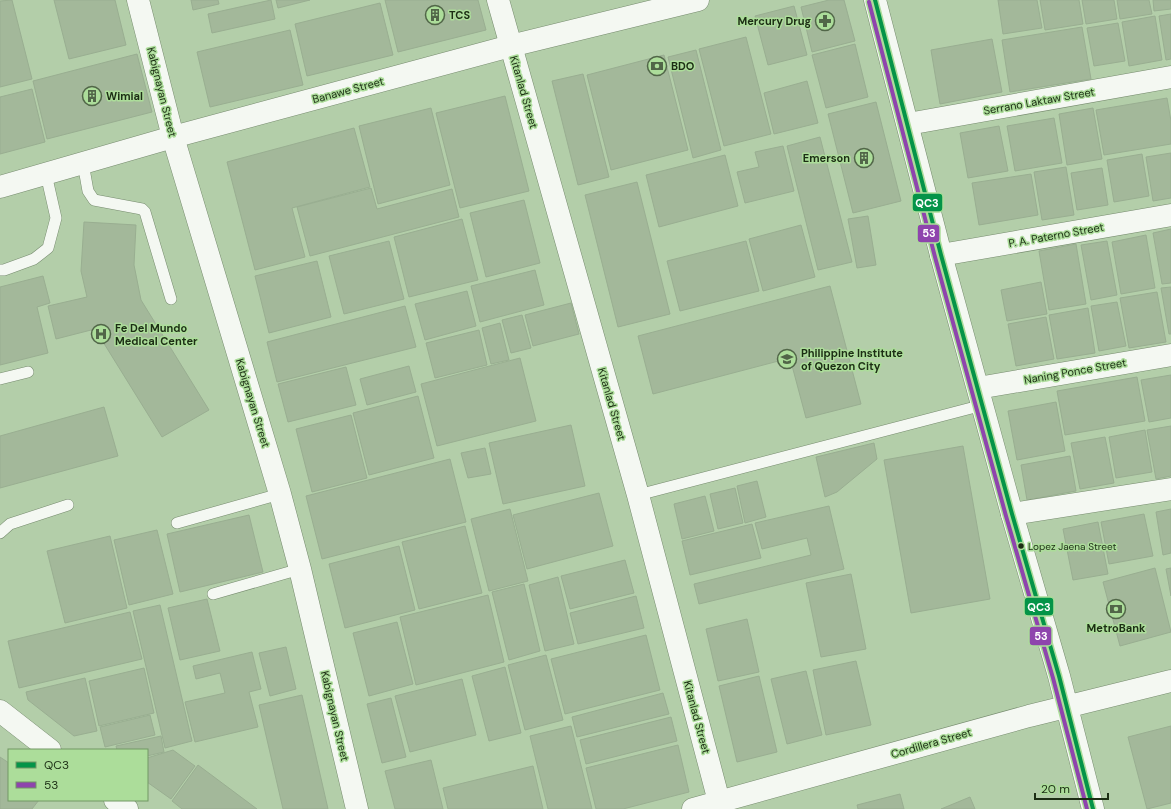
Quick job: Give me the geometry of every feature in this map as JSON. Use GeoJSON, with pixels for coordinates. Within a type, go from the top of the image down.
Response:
{"type":"FeatureCollection","features":[{"type":"Feature","properties":{"kind":"street","name":"Kabignayan Street"},"geometry":{"type":"LineString","coordinates":[[138,0],[173,137],[280,494],[300,569],[358,809]]}},
{"type":"Feature","properties":{"kind":"street","name":"Kitanlad Street"},"geometry":{"type":"LineString","coordinates":[[498,0],[638,495],[720,806]]}},
{"type":"Feature","properties":{"kind":"street","name":"Banawe Street"},"geometry":{"type":"LineString","coordinates":[[0,187],[173,137],[510,46],[698,0]]}},
{"type":"Feature","properties":{"kind":"street"},"geometry":{"type":"LineString","coordinates":[[875,0],[941,255],[1094,809]]}},
{"type":"Feature","properties":{"kind":"street","name":"Serrano Laktaw Street"},"geometry":{"type":"LineString","coordinates":[[908,124],[1171,77]]}},
{"type":"Feature","properties":{"kind":"street","name":"P. A. Paterno Street"},"geometry":{"type":"LineString","coordinates":[[941,255],[1171,215]]}},
{"type":"Feature","properties":{"kind":"street","name":"Naning Ponce Street"},"geometry":{"type":"LineString","coordinates":[[981,397],[1171,355]]}},
{"type":"Feature","properties":{"kind":"street"},"geometry":{"type":"LineString","coordinates":[[1012,514],[1171,489]]}},
{"type":"Feature","properties":{"kind":"street","name":"Cordillera Street"},"geometry":{"type":"LineString","coordinates":[[693,809],[720,806],[1029,716],[1067,708],[1171,681]]}},
{"type":"Feature","properties":{"kind":"street"},"geometry":{"type":"LineString","coordinates":[[0,711],[49,749]]}},
{"type":"Feature","properties":{"kind":"street"},"geometry":{"type":"LineString","coordinates":[[116,801],[127,809]]}},
{"type":"Feature","properties":{"kind":"lane"},"geometry":{"type":"LineString","coordinates":[[83,163],[88,191],[94,200],[142,209],[145,212],[171,299]]}},
{"type":"Feature","properties":{"kind":"lane"},"geometry":{"type":"LineString","coordinates":[[0,270],[34,259],[48,248],[56,218],[46,174]]}},
{"type":"Feature","properties":{"kind":"lane"},"geometry":{"type":"LineString","coordinates":[[0,379],[28,372]]}},
{"type":"Feature","properties":{"kind":"lane"},"geometry":{"type":"LineString","coordinates":[[638,495],[981,397]]}},
{"type":"Feature","properties":{"kind":"lane"},"geometry":{"type":"LineString","coordinates":[[177,523],[280,494]]}},
{"type":"Feature","properties":{"kind":"lane"},"geometry":{"type":"LineString","coordinates":[[0,533],[10,524],[68,505]]}},
{"type":"Feature","properties":{"kind":"lane"},"geometry":{"type":"LineString","coordinates":[[212,594],[300,569]]}},
{"type":"Feature","properties":{"kind":"building"},"geometry":{"type":"Polygon","coordinates":[[[12,0],[32,79],[0,87],[0,1],[12,0]]]}},
{"type":"Feature","properties":{"kind":"building"},"geometry":{"type":"Polygon","coordinates":[[[54,0],[115,0],[126,45],[69,59],[54,0]]]}},
{"type":"Feature","properties":{"kind":"building"},"geometry":{"type":"Polygon","coordinates":[[[191,0],[218,0],[219,4],[193,10],[191,0]]]}},
{"type":"Feature","properties":{"kind":"building"},"geometry":{"type":"Polygon","coordinates":[[[271,0],[275,19],[212,33],[208,14],[271,0]]]}},
{"type":"Feature","properties":{"kind":"building"},"geometry":{"type":"Polygon","coordinates":[[[276,0],[310,0],[278,8],[276,0]]]}},
{"type":"Feature","properties":{"kind":"building","name":"TCS"},"geometry":{"type":"Polygon","coordinates":[[[385,0],[478,0],[486,30],[398,52],[385,0]]]}},
{"type":"Feature","properties":{"kind":"building"},"geometry":{"type":"Polygon","coordinates":[[[829,0],[844,0],[855,41],[812,52],[801,7],[829,0]]]}},
{"type":"Feature","properties":{"kind":"building"},"geometry":{"type":"Polygon","coordinates":[[[998,0],[1037,0],[1042,28],[1003,34],[998,0]]]}},
{"type":"Feature","properties":{"kind":"building"},"geometry":{"type":"Polygon","coordinates":[[[1040,0],[1079,0],[1083,24],[1045,30],[1040,0]]]}},
{"type":"Feature","properties":{"kind":"building"},"geometry":{"type":"Polygon","coordinates":[[[1082,0],[1114,0],[1117,19],[1086,24],[1082,0]]]}},
{"type":"Feature","properties":{"kind":"building"},"geometry":{"type":"Polygon","coordinates":[[[1117,0],[1149,0],[1152,14],[1120,19],[1117,0]]]}},
{"type":"Feature","properties":{"kind":"building"},"geometry":{"type":"Polygon","coordinates":[[[1153,0],[1171,0],[1171,9],[1154,11],[1153,0]]]}},
{"type":"Feature","properties":{"kind":"building"},"geometry":{"type":"Polygon","coordinates":[[[380,3],[393,55],[307,76],[295,24],[380,3]]]}},
{"type":"Feature","properties":{"kind":"building"},"geometry":{"type":"Polygon","coordinates":[[[794,6],[807,55],[768,65],[755,16],[794,6]]]}},
{"type":"Feature","properties":{"kind":"building"},"geometry":{"type":"Polygon","coordinates":[[[1171,14],[1171,59],[1166,60],[1159,16],[1171,14]]]}},
{"type":"Feature","properties":{"kind":"building"},"geometry":{"type":"Polygon","coordinates":[[[1155,16],[1162,60],[1129,66],[1122,22],[1155,16]]]}},
{"type":"Feature","properties":{"kind":"building"},"geometry":{"type":"Polygon","coordinates":[[[1118,23],[1125,61],[1094,66],[1087,28],[1118,23]]]}},
{"type":"Feature","properties":{"kind":"building"},"geometry":{"type":"Polygon","coordinates":[[[1082,27],[1091,79],[1010,92],[1002,40],[1082,27]]]}},
{"type":"Feature","properties":{"kind":"building"},"geometry":{"type":"Polygon","coordinates":[[[290,30],[303,85],[210,107],[197,52],[290,30]]]}},
{"type":"Feature","properties":{"kind":"building"},"geometry":{"type":"Polygon","coordinates":[[[746,37],[771,134],[724,146],[699,49],[746,37]]]}},
{"type":"Feature","properties":{"kind":"building"},"geometry":{"type":"Polygon","coordinates":[[[992,39],[1002,92],[940,104],[931,50],[992,39]]]}},
{"type":"Feature","properties":{"kind":"building"},"geometry":{"type":"Polygon","coordinates":[[[855,44],[868,97],[826,108],[812,55],[855,44]]]}},
{"type":"Feature","properties":{"kind":"building"},"geometry":{"type":"Polygon","coordinates":[[[696,50],[721,150],[693,158],[668,57],[696,50]]]}},
{"type":"Feature","properties":{"kind":"building","name":"Wimial"},"geometry":{"type":"Polygon","coordinates":[[[137,54],[152,112],[47,139],[33,81],[137,54]]]}},
{"type":"Feature","properties":{"kind":"building"},"geometry":{"type":"Polygon","coordinates":[[[664,55],[688,150],[611,170],[587,75],[664,55]]]}},
{"type":"Feature","properties":{"kind":"building"},"geometry":{"type":"Polygon","coordinates":[[[583,74],[609,177],[578,185],[552,81],[583,74]]]}},
{"type":"Feature","properties":{"kind":"building"},"geometry":{"type":"Polygon","coordinates":[[[807,81],[818,123],[774,134],[764,93],[807,81]]]}},
{"type":"Feature","properties":{"kind":"building"},"geometry":{"type":"Polygon","coordinates":[[[32,89],[45,142],[0,154],[0,97],[32,89]]]}},
{"type":"Feature","properties":{"kind":"building"},"geometry":{"type":"Polygon","coordinates":[[[505,96],[529,191],[460,208],[436,113],[505,96]]]}},
{"type":"Feature","properties":{"kind":"building"},"geometry":{"type":"Polygon","coordinates":[[[1167,98],[1171,121],[1171,144],[1104,155],[1096,110],[1167,98]]]}},
{"type":"Feature","properties":{"kind":"building","name":"Emerson"},"geometry":{"type":"Polygon","coordinates":[[[876,102],[901,201],[853,213],[828,114],[876,102]]]}},
{"type":"Feature","properties":{"kind":"building"},"geometry":{"type":"Polygon","coordinates":[[[431,108],[450,185],[378,204],[359,126],[431,108]]]}},
{"type":"Feature","properties":{"kind":"building"},"geometry":{"type":"Polygon","coordinates":[[[1093,108],[1102,159],[1067,165],[1059,114],[1093,108]]]}},
{"type":"Feature","properties":{"kind":"building"},"geometry":{"type":"Polygon","coordinates":[[[1054,118],[1062,163],[1015,171],[1007,126],[1054,118]]]}},
{"type":"Feature","properties":{"kind":"building"},"geometry":{"type":"Polygon","coordinates":[[[999,126],[1008,171],[968,178],[960,133],[999,126]]]}},
{"type":"Feature","properties":{"kind":"building"},"geometry":{"type":"Polygon","coordinates":[[[354,128],[370,187],[292,208],[305,257],[255,270],[227,162],[354,128]]]}},
{"type":"Feature","properties":{"kind":"building"},"geometry":{"type":"Polygon","coordinates":[[[820,137],[852,262],[818,270],[787,146],[820,137]]]}},
{"type":"Feature","properties":{"kind":"building"},"geometry":{"type":"Polygon","coordinates":[[[783,146],[794,191],[745,203],[737,172],[759,167],[755,152],[783,146]]]}},
{"type":"Feature","properties":{"kind":"building"},"geometry":{"type":"Polygon","coordinates":[[[1171,153],[1171,198],[1153,201],[1146,157],[1171,153]]]}},
{"type":"Feature","properties":{"kind":"building"},"geometry":{"type":"Polygon","coordinates":[[[1142,154],[1149,196],[1114,202],[1107,160],[1142,154]]]}},
{"type":"Feature","properties":{"kind":"building"},"geometry":{"type":"Polygon","coordinates":[[[725,155],[738,206],[659,227],[646,175],[725,155]]]}},
{"type":"Feature","properties":{"kind":"building"},"geometry":{"type":"Polygon","coordinates":[[[1066,167],[1074,215],[1042,220],[1034,172],[1066,167]]]}},
{"type":"Feature","properties":{"kind":"building"},"geometry":{"type":"Polygon","coordinates":[[[1102,168],[1108,205],[1077,210],[1071,173],[1102,168]]]}},
{"type":"Feature","properties":{"kind":"building"},"geometry":{"type":"Polygon","coordinates":[[[1031,174],[1038,215],[979,225],[972,183],[1031,174]]]}},
{"type":"Feature","properties":{"kind":"building"},"geometry":{"type":"Polygon","coordinates":[[[637,182],[670,314],[618,327],[585,195],[637,182]]]}},
{"type":"Feature","properties":{"kind":"building"},"geometry":{"type":"Polygon","coordinates":[[[371,188],[377,209],[452,189],[459,217],[310,256],[297,207],[371,188]]]}},
{"type":"Feature","properties":{"kind":"building"},"geometry":{"type":"Polygon","coordinates":[[[524,200],[540,263],[486,277],[470,213],[524,200]]]}},
{"type":"Feature","properties":{"kind":"building"},"geometry":{"type":"Polygon","coordinates":[[[868,216],[876,265],[857,268],[848,219],[868,216]]]}},
{"type":"Feature","properties":{"kind":"building"},"geometry":{"type":"Polygon","coordinates":[[[462,219],[478,280],[409,297],[394,237],[462,219]]]}},
{"type":"Feature","properties":{"kind":"building"},"geometry":{"type":"Polygon","coordinates":[[[84,222],[136,225],[134,265],[141,300],[209,410],[162,437],[95,329],[56,339],[48,306],[87,297],[81,271],[84,222]]]}},
{"type":"Feature","properties":{"kind":"building"},"geometry":{"type":"Polygon","coordinates":[[[801,225],[815,277],[763,291],[749,239],[801,225]]]}},
{"type":"Feature","properties":{"kind":"building"},"geometry":{"type":"Polygon","coordinates":[[[1171,229],[1171,283],[1162,284],[1153,233],[1171,229]]]}},
{"type":"Feature","properties":{"kind":"building"},"geometry":{"type":"Polygon","coordinates":[[[1146,235],[1155,288],[1121,294],[1112,242],[1146,235]]]}},
{"type":"Feature","properties":{"kind":"building"},"geometry":{"type":"Polygon","coordinates":[[[389,241],[404,299],[344,314],[329,256],[389,241]]]}},
{"type":"Feature","properties":{"kind":"building"},"geometry":{"type":"Polygon","coordinates":[[[746,241],[759,291],[680,311],[667,261],[746,241]]]}},
{"type":"Feature","properties":{"kind":"building"},"geometry":{"type":"Polygon","coordinates":[[[1107,241],[1117,295],[1091,300],[1081,245],[1107,241]]]}},
{"type":"Feature","properties":{"kind":"building"},"geometry":{"type":"Polygon","coordinates":[[[1076,244],[1086,304],[1049,310],[1039,251],[1076,244]]]}},
{"type":"Feature","properties":{"kind":"building"},"geometry":{"type":"Polygon","coordinates":[[[317,261],[331,317],[269,333],[255,276],[317,261]]]}},
{"type":"Feature","properties":{"kind":"building"},"geometry":{"type":"Polygon","coordinates":[[[535,270],[544,305],[480,322],[471,286],[535,270]]]}},
{"type":"Feature","properties":{"kind":"building"},"geometry":{"type":"Polygon","coordinates":[[[43,276],[50,303],[37,307],[48,353],[0,365],[0,287],[43,276]]]}},
{"type":"Feature","properties":{"kind":"building"},"geometry":{"type":"Polygon","coordinates":[[[1041,282],[1047,314],[1007,321],[1001,290],[1041,282]]]}},
{"type":"Feature","properties":{"kind":"building"},"geometry":{"type":"Polygon","coordinates":[[[830,286],[861,404],[806,418],[790,358],[653,394],[638,336],[830,286]]]}},
{"type":"Feature","properties":{"kind":"building"},"geometry":{"type":"Polygon","coordinates":[[[1171,287],[1171,334],[1169,334],[1161,288],[1171,287]]]}},
{"type":"Feature","properties":{"kind":"building"},"geometry":{"type":"Polygon","coordinates":[[[467,291],[476,326],[425,340],[415,304],[467,291]]]}},
{"type":"Feature","properties":{"kind":"building"},"geometry":{"type":"Polygon","coordinates":[[[1157,292],[1166,342],[1129,348],[1120,298],[1157,292]]]}},
{"type":"Feature","properties":{"kind":"building"},"geometry":{"type":"Polygon","coordinates":[[[1117,302],[1126,346],[1099,351],[1091,306],[1117,302]]]}},
{"type":"Feature","properties":{"kind":"building"},"geometry":{"type":"Polygon","coordinates":[[[571,303],[579,334],[533,346],[525,315],[571,303]]]}},
{"type":"Feature","properties":{"kind":"building"},"geometry":{"type":"Polygon","coordinates":[[[405,306],[416,347],[277,382],[267,342],[405,306]]]}},
{"type":"Feature","properties":{"kind":"building"},"geometry":{"type":"Polygon","coordinates":[[[1088,308],[1095,353],[1057,359],[1049,315],[1088,308]]]}},
{"type":"Feature","properties":{"kind":"building"},"geometry":{"type":"Polygon","coordinates":[[[522,315],[531,348],[511,353],[502,320],[522,315]]]}},
{"type":"Feature","properties":{"kind":"building"},"geometry":{"type":"Polygon","coordinates":[[[1046,317],[1054,359],[1016,366],[1008,324],[1046,317]]]}},
{"type":"Feature","properties":{"kind":"building"},"geometry":{"type":"Polygon","coordinates":[[[500,323],[509,360],[491,364],[482,328],[500,323]]]}},
{"type":"Feature","properties":{"kind":"building"},"geometry":{"type":"Polygon","coordinates":[[[479,330],[487,365],[435,378],[426,343],[479,330]]]}},
{"type":"Feature","properties":{"kind":"building"},"geometry":{"type":"Polygon","coordinates":[[[520,358],[536,421],[437,446],[421,384],[520,358]]]}},
{"type":"Feature","properties":{"kind":"building"},"geometry":{"type":"Polygon","coordinates":[[[409,366],[416,392],[367,405],[360,379],[409,366]]]}},
{"type":"Feature","properties":{"kind":"building"},"geometry":{"type":"Polygon","coordinates":[[[346,367],[356,405],[288,422],[278,384],[346,367]]]}},
{"type":"Feature","properties":{"kind":"building"},"geometry":{"type":"Polygon","coordinates":[[[1171,375],[1171,418],[1149,422],[1141,380],[1171,375]]]}},
{"type":"Feature","properties":{"kind":"building"},"geometry":{"type":"Polygon","coordinates":[[[1137,377],[1145,421],[1065,435],[1057,391],[1137,377]]]}},
{"type":"Feature","properties":{"kind":"building"},"geometry":{"type":"Polygon","coordinates":[[[418,396],[434,458],[369,475],[353,413],[418,396]]]}},
{"type":"Feature","properties":{"kind":"building"},"geometry":{"type":"Polygon","coordinates":[[[1056,402],[1065,451],[1017,460],[1008,411],[1056,402]]]}},
{"type":"Feature","properties":{"kind":"building"},"geometry":{"type":"Polygon","coordinates":[[[104,407],[118,456],[0,488],[0,436],[104,407]]]}},
{"type":"Feature","properties":{"kind":"building"},"geometry":{"type":"Polygon","coordinates":[[[351,415],[367,478],[312,492],[296,429],[351,415]]]}},
{"type":"Feature","properties":{"kind":"building"},"geometry":{"type":"Polygon","coordinates":[[[571,425],[585,486],[503,504],[489,443],[571,425]]]}},
{"type":"Feature","properties":{"kind":"building"},"geometry":{"type":"Polygon","coordinates":[[[1171,426],[1171,476],[1156,479],[1147,430],[1171,426]]]}},
{"type":"Feature","properties":{"kind":"building"},"geometry":{"type":"Polygon","coordinates":[[[1145,430],[1152,472],[1116,478],[1109,437],[1145,430]]]}},
{"type":"Feature","properties":{"kind":"building"},"geometry":{"type":"Polygon","coordinates":[[[1105,437],[1114,483],[1080,489],[1071,443],[1105,437]]]}},
{"type":"Feature","properties":{"kind":"building"},"geometry":{"type":"Polygon","coordinates":[[[874,443],[877,459],[837,492],[825,497],[816,457],[874,443]]]}},
{"type":"Feature","properties":{"kind":"building"},"geometry":{"type":"Polygon","coordinates":[[[963,446],[990,599],[911,613],[884,460],[963,446]]]}},
{"type":"Feature","properties":{"kind":"building"},"geometry":{"type":"Polygon","coordinates":[[[485,448],[491,474],[468,478],[461,453],[485,448]]]}},
{"type":"Feature","properties":{"kind":"building"},"geometry":{"type":"Polygon","coordinates":[[[1070,456],[1076,491],[1027,500],[1021,465],[1070,456]]]}},
{"type":"Feature","properties":{"kind":"building"},"geometry":{"type":"Polygon","coordinates":[[[450,459],[466,522],[322,559],[306,496],[450,459]]]}},
{"type":"Feature","properties":{"kind":"building"},"geometry":{"type":"Polygon","coordinates":[[[757,481],[766,517],[745,523],[737,486],[757,481]]]}},
{"type":"Feature","properties":{"kind":"building"},"geometry":{"type":"Polygon","coordinates":[[[735,488],[743,523],[718,529],[710,494],[735,488]]]}},
{"type":"Feature","properties":{"kind":"building"},"geometry":{"type":"Polygon","coordinates":[[[599,493],[613,546],[527,569],[513,515],[599,493]]]}},
{"type":"Feature","properties":{"kind":"building"},"geometry":{"type":"Polygon","coordinates":[[[705,496],[714,531],[682,539],[674,504],[705,496]]]}},
{"type":"Feature","properties":{"kind":"building"},"geometry":{"type":"Polygon","coordinates":[[[829,506],[844,569],[699,604],[694,584],[811,555],[807,538],[762,549],[755,523],[829,506]]]}},
{"type":"Feature","properties":{"kind":"building"},"geometry":{"type":"Polygon","coordinates":[[[510,509],[528,581],[489,591],[471,519],[510,509]]]}},
{"type":"Feature","properties":{"kind":"building"},"geometry":{"type":"Polygon","coordinates":[[[1171,509],[1171,553],[1163,555],[1156,512],[1171,509]]]}},
{"type":"Feature","properties":{"kind":"building"},"geometry":{"type":"Polygon","coordinates":[[[1144,514],[1153,556],[1109,564],[1101,522],[1144,514]]]}},
{"type":"Feature","properties":{"kind":"building"},"geometry":{"type":"Polygon","coordinates":[[[249,515],[263,572],[180,592],[167,534],[249,515]]]}},
{"type":"Feature","properties":{"kind":"building"},"geometry":{"type":"Polygon","coordinates":[[[1098,522],[1108,574],[1073,580],[1063,529],[1098,522]]]}},
{"type":"Feature","properties":{"kind":"building"},"geometry":{"type":"Polygon","coordinates":[[[752,524],[761,558],[690,575],[682,541],[752,524]]]}},
{"type":"Feature","properties":{"kind":"building"},"geometry":{"type":"Polygon","coordinates":[[[465,526],[482,593],[419,609],[402,542],[465,526]]]}},
{"type":"Feature","properties":{"kind":"building"},"geometry":{"type":"Polygon","coordinates":[[[157,530],[173,594],[129,605],[114,540],[157,530]]]}},
{"type":"Feature","properties":{"kind":"building"},"geometry":{"type":"Polygon","coordinates":[[[110,536],[127,608],[65,623],[47,551],[110,536]]]}},
{"type":"Feature","properties":{"kind":"building"},"geometry":{"type":"Polygon","coordinates":[[[399,546],[415,610],[345,628],[329,564],[399,546]]]}},
{"type":"Feature","properties":{"kind":"building"},"geometry":{"type":"Polygon","coordinates":[[[625,560],[634,593],[570,609],[561,576],[625,560]]]}},
{"type":"Feature","properties":{"kind":"building"},"geometry":{"type":"Polygon","coordinates":[[[1155,568],[1171,632],[1120,646],[1103,582],[1155,568]]]}},
{"type":"Feature","properties":{"kind":"building"},"geometry":{"type":"Polygon","coordinates":[[[1171,568],[1171,596],[1166,569],[1171,568]]]}},
{"type":"Feature","properties":{"kind":"building"},"geometry":{"type":"Polygon","coordinates":[[[851,574],[866,649],[821,657],[806,583],[851,574]]]}},
{"type":"Feature","properties":{"kind":"building"},"geometry":{"type":"Polygon","coordinates":[[[558,577],[574,644],[545,651],[529,585],[558,577]]]}},
{"type":"Feature","properties":{"kind":"building"},"geometry":{"type":"Polygon","coordinates":[[[524,584],[540,651],[509,660],[492,592],[524,584]]]}},
{"type":"Feature","properties":{"kind":"building"},"geometry":{"type":"Polygon","coordinates":[[[488,595],[504,662],[416,685],[400,617],[488,595]]]}},
{"type":"Feature","properties":{"kind":"building"},"geometry":{"type":"Polygon","coordinates":[[[636,596],[644,628],[578,644],[570,613],[636,596]]]}},
{"type":"Feature","properties":{"kind":"building"},"geometry":{"type":"Polygon","coordinates":[[[207,599],[220,651],[180,660],[168,608],[207,599]]]}},
{"type":"Feature","properties":{"kind":"building"},"geometry":{"type":"Polygon","coordinates":[[[160,605],[192,741],[165,748],[133,611],[160,605]]]}},
{"type":"Feature","properties":{"kind":"building"},"geometry":{"type":"Polygon","coordinates":[[[130,612],[142,659],[19,688],[8,641],[130,612]]]}},
{"type":"Feature","properties":{"kind":"building"},"geometry":{"type":"Polygon","coordinates":[[[747,619],[759,672],[718,681],[706,629],[747,619]]]}},
{"type":"Feature","properties":{"kind":"building"},"geometry":{"type":"Polygon","coordinates":[[[397,622],[413,684],[369,696],[353,633],[397,622]]]}},
{"type":"Feature","properties":{"kind":"building"},"geometry":{"type":"Polygon","coordinates":[[[646,635],[660,690],[565,714],[551,659],[646,635]]]}},
{"type":"Feature","properties":{"kind":"building"},"geometry":{"type":"Polygon","coordinates":[[[286,647],[296,689],[270,696],[259,653],[286,647]]]}},
{"type":"Feature","properties":{"kind":"building"},"geometry":{"type":"Polygon","coordinates":[[[252,652],[261,689],[249,692],[258,727],[195,742],[185,702],[225,693],[220,673],[196,679],[193,666],[252,652]]]}},
{"type":"Feature","properties":{"kind":"building"},"geometry":{"type":"Polygon","coordinates":[[[546,655],[563,720],[525,730],[508,665],[546,655]]]}},
{"type":"Feature","properties":{"kind":"building"},"geometry":{"type":"Polygon","coordinates":[[[856,661],[871,725],[826,735],[813,670],[856,661]]]}},
{"type":"Feature","properties":{"kind":"building"},"geometry":{"type":"Polygon","coordinates":[[[505,667],[521,733],[489,741],[472,676],[505,667]]]}},
{"type":"Feature","properties":{"kind":"building"},"geometry":{"type":"Polygon","coordinates":[[[144,668],[154,713],[99,726],[89,681],[144,668]]]}},
{"type":"Feature","properties":{"kind":"building"},"geometry":{"type":"Polygon","coordinates":[[[806,671],[822,735],[787,744],[771,679],[806,671]]]}},
{"type":"Feature","properties":{"kind":"building"},"geometry":{"type":"Polygon","coordinates":[[[759,676],[777,752],[737,762],[719,686],[759,676]]]}},
{"type":"Feature","properties":{"kind":"building"},"geometry":{"type":"Polygon","coordinates":[[[85,678],[97,731],[74,736],[28,700],[26,692],[85,678]]]}},
{"type":"Feature","properties":{"kind":"building"},"geometry":{"type":"Polygon","coordinates":[[[462,679],[476,735],[410,752],[395,696],[462,679]]]}},
{"type":"Feature","properties":{"kind":"building"},"geometry":{"type":"Polygon","coordinates":[[[663,693],[669,714],[577,737],[572,717],[663,693]]]}},
{"type":"Feature","properties":{"kind":"building"},"geometry":{"type":"Polygon","coordinates":[[[302,695],[328,809],[283,809],[259,705],[302,695]]]}},
{"type":"Feature","properties":{"kind":"building"},"geometry":{"type":"Polygon","coordinates":[[[391,698],[406,757],[382,763],[367,704],[391,698]]]}},
{"type":"Feature","properties":{"kind":"building"},"geometry":{"type":"Polygon","coordinates":[[[150,715],[155,735],[105,747],[100,727],[150,715]]]}},
{"type":"Feature","properties":{"kind":"building"},"geometry":{"type":"Polygon","coordinates":[[[671,717],[677,741],[586,764],[580,740],[671,717]]]}},
{"type":"Feature","properties":{"kind":"building"},"geometry":{"type":"Polygon","coordinates":[[[571,726],[592,809],[548,809],[530,736],[571,726]]]}},
{"type":"Feature","properties":{"kind":"building"},"geometry":{"type":"Polygon","coordinates":[[[1171,726],[1171,803],[1147,809],[1128,737],[1171,726]]]}},
{"type":"Feature","properties":{"kind":"building"},"geometry":{"type":"Polygon","coordinates":[[[161,736],[164,752],[148,756],[148,749],[117,749],[116,746],[161,736]]]}},
{"type":"Feature","properties":{"kind":"building"},"geometry":{"type":"Polygon","coordinates":[[[678,745],[689,792],[623,809],[596,809],[586,768],[678,745]]]}},
{"type":"Feature","properties":{"kind":"building"},"geometry":{"type":"Polygon","coordinates":[[[173,750],[195,766],[171,799],[148,783],[148,758],[173,750]]]}},
{"type":"Feature","properties":{"kind":"building"},"geometry":{"type":"Polygon","coordinates":[[[0,757],[8,762],[8,801],[38,801],[32,809],[0,809],[0,757]]]}},
{"type":"Feature","properties":{"kind":"building"},"geometry":{"type":"Polygon","coordinates":[[[431,760],[443,809],[395,809],[385,771],[431,760]]]}},
{"type":"Feature","properties":{"kind":"building"},"geometry":{"type":"Polygon","coordinates":[[[198,765],[257,809],[182,809],[172,801],[198,765]]]}},
{"type":"Feature","properties":{"kind":"building"},"geometry":{"type":"Polygon","coordinates":[[[533,766],[543,809],[448,809],[443,788],[533,766]]]}},
{"type":"Feature","properties":{"kind":"building"},"geometry":{"type":"Polygon","coordinates":[[[900,794],[904,809],[858,809],[857,805],[900,794]]]}},
{"type":"Feature","properties":{"kind":"building"},"geometry":{"type":"Polygon","coordinates":[[[970,797],[975,809],[941,809],[970,797]]]}},
{"type":"Feature","properties":{"kind":"transit line","name":"QC3"},"geometry":{"type":"LineString","coordinates":[[875,0],[941,255],[1012,514],[1059,676],[1093,809]]}},
{"type":"Feature","properties":{"kind":"transit line","name":"53"},"geometry":{"type":"LineString","coordinates":[[869,2],[935,257],[1006,516],[1053,678],[1087,809]]}},
{"type":"Feature","properties":{"kind":"place","name":"TCS"},"geometry":{"type":"Point","coordinates":[435,15]}},
{"type":"Feature","properties":{"kind":"place","name":"Mercury Drug"},"geometry":{"type":"Point","coordinates":[825,21]}},
{"type":"Feature","properties":{"kind":"place","name":"BDO"},"geometry":{"type":"Point","coordinates":[657,66]}},
{"type":"Feature","properties":{"kind":"place","name":"Wimial"},"geometry":{"type":"Point","coordinates":[92,96]}},
{"type":"Feature","properties":{"kind":"place","name":"Emerson"},"geometry":{"type":"Point","coordinates":[864,158]}},
{"type":"Feature","properties":{"kind":"place","name":"Fe Del Mundo Medical Center"},"geometry":{"type":"Point","coordinates":[101,334]}},
{"type":"Feature","properties":{"kind":"place","name":"Philippine Institute of Quezon City"},"geometry":{"type":"Point","coordinates":[787,359]}},
{"type":"Feature","properties":{"kind":"place","name":"Lopez Jaena Street"},"geometry":{"type":"Point","coordinates":[1021,546]}},
{"type":"Feature","properties":{"kind":"place","name":"MetroBank"},"geometry":{"type":"Point","coordinates":[1116,609]}}]}
